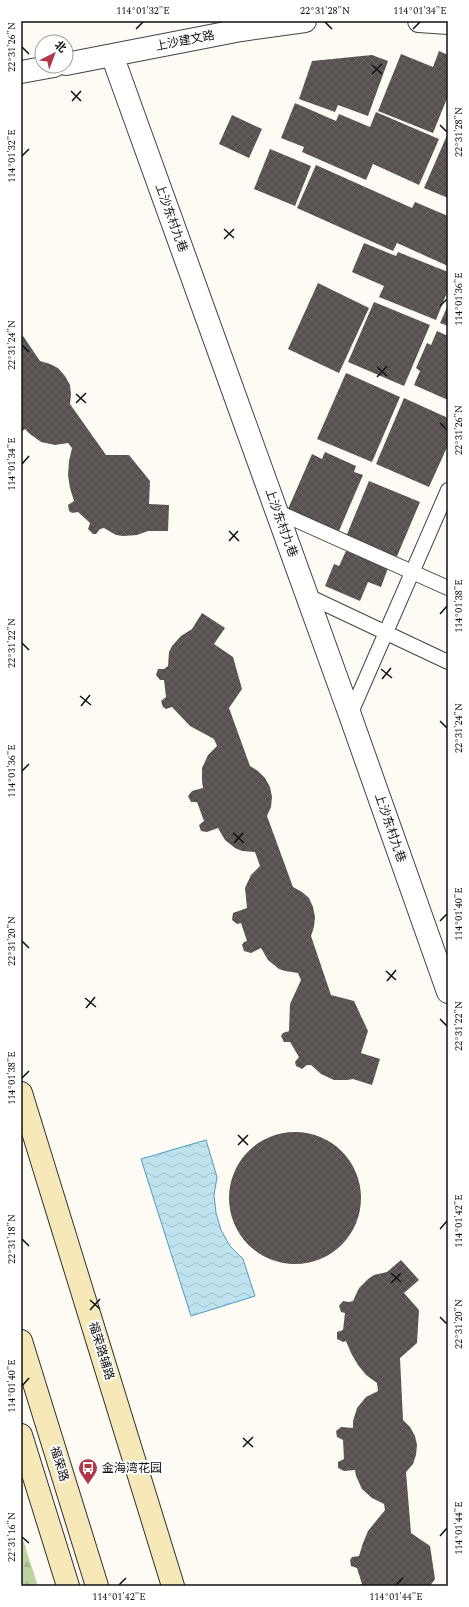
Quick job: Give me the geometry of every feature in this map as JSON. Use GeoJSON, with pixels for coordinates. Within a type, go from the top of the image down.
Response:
{"type":"FeatureCollection","features":[{"type":"Feature","properties":{"kind":"street","name":"上沙建文路"},"geometry":{"type":"LineString","coordinates":[[74,62],[241,30],[305,21]]}},
{"type":"Feature","properties":{"kind":"street"},"geometry":{"type":"LineString","coordinates":[[419,21],[448,23]]}},
{"type":"Feature","properties":{"kind":"street","name":"上沙东村九巷"},"geometry":{"type":"LineString","coordinates":[[112,55],[278,512],[448,991]]}},
{"type":"Feature","properties":{"kind":"street"},"geometry":{"type":"LineString","coordinates":[[21,72],[34,70]]}},
{"type":"Feature","properties":{"kind":"street","name":"福荣路辅路"},"geometry":{"type":"LineString","coordinates":[[21,1093],[173,1586]]}},
{"type":"Feature","properties":{"kind":"street","name":"福荣路"},"geometry":{"type":"LineString","coordinates":[[21,1341],[97,1586]]}},
{"type":"Feature","properties":{"kind":"street"},"geometry":{"type":"LineString","coordinates":[[21,1435],[68,1586]]}},
{"type":"Feature","properties":{"kind":"lane"},"geometry":{"type":"LineString","coordinates":[[350,715],[448,490]]}},
{"type":"Feature","properties":{"kind":"lane"},"geometry":{"type":"LineString","coordinates":[[278,512],[448,588]]}},
{"type":"Feature","properties":{"kind":"lane"},"geometry":{"type":"LineString","coordinates":[[308,596],[448,662]]}},
{"type":"Feature","properties":{"kind":"green space"},"geometry":{"type":"Polygon","coordinates":[[[21,1534],[38,1586],[21,1586],[21,1534]]]}},
{"type":"Feature","properties":{"kind":"water"},"geometry":{"type":"Polygon","coordinates":[[[206,1140],[217,1177],[214,1195],[216,1213],[221,1230],[230,1246],[243,1259],[255,1296],[191,1316],[141,1159],[206,1140]]]}},
{"type":"Feature","properties":{"kind":"building"},"geometry":{"type":"Polygon","coordinates":[[[439,51],[448,55],[448,96],[433,133],[378,111],[401,54],[433,67],[439,51]]]}},
{"type":"Feature","properties":{"kind":"building"},"geometry":{"type":"Polygon","coordinates":[[[372,55],[388,61],[368,116],[338,105],[335,112],[299,99],[312,61],[372,55]]]}},
{"type":"Feature","properties":{"kind":"building"},"geometry":{"type":"Polygon","coordinates":[[[295,103],[336,121],[339,114],[370,127],[376,112],[439,139],[419,185],[373,164],[366,180],[302,152],[304,147],[281,138],[295,103]]]}},
{"type":"Feature","properties":{"kind":"building"},"geometry":{"type":"Polygon","coordinates":[[[232,115],[262,129],[249,158],[219,144],[232,115]]]}},
{"type":"Feature","properties":{"kind":"building"},"geometry":{"type":"Polygon","coordinates":[[[448,133],[448,198],[424,188],[448,133]]]}},
{"type":"Feature","properties":{"kind":"building"},"geometry":{"type":"Polygon","coordinates":[[[270,149],[311,166],[295,206],[254,189],[270,149]]]}},
{"type":"Feature","properties":{"kind":"building"},"geometry":{"type":"Polygon","coordinates":[[[316,165],[412,208],[415,202],[448,216],[448,266],[397,243],[393,251],[297,208],[316,165]]]}},
{"type":"Feature","properties":{"kind":"building"},"geometry":{"type":"Polygon","coordinates":[[[364,243],[396,256],[398,252],[448,272],[448,290],[436,320],[379,297],[384,286],[352,272],[364,243]]]}},
{"type":"Feature","properties":{"kind":"building"},"geometry":{"type":"Polygon","coordinates":[[[318,283],[369,308],[339,373],[288,349],[318,283]]]}},
{"type":"Feature","properties":{"kind":"building"},"geometry":{"type":"Polygon","coordinates":[[[374,302],[430,325],[404,386],[348,362],[374,302]]]}},
{"type":"Feature","properties":{"kind":"building"},"geometry":{"type":"Polygon","coordinates":[[[448,305],[448,326],[440,323],[448,305]]]}},
{"type":"Feature","properties":{"kind":"building"},"geometry":{"type":"Polygon","coordinates":[[[437,331],[448,336],[448,400],[414,385],[420,371],[416,368],[427,343],[431,345],[437,331]]]}},
{"type":"Feature","properties":{"kind":"building"},"geometry":{"type":"Polygon","coordinates":[[[21,333],[40,361],[58,368],[65,376],[70,385],[70,404],[106,455],[129,455],[150,481],[149,504],[169,505],[168,531],[148,531],[137,535],[123,536],[116,535],[104,528],[100,529],[96,534],[93,534],[88,529],[90,523],[78,512],[72,513],[69,511],[68,505],[74,501],[68,475],[72,448],[68,443],[55,445],[41,442],[25,429],[21,432],[21,333]]]}},
{"type":"Feature","properties":{"kind":"building"},"geometry":{"type":"Polygon","coordinates":[[[346,373],[400,397],[372,462],[317,439],[346,373]]]}},
{"type":"Feature","properties":{"kind":"building"},"geometry":{"type":"Polygon","coordinates":[[[404,398],[448,418],[448,445],[429,487],[376,464],[404,398]]]}},
{"type":"Feature","properties":{"kind":"building"},"geometry":{"type":"Polygon","coordinates":[[[325,452],[356,466],[354,472],[363,475],[339,531],[288,509],[312,454],[322,459],[325,452]]]}},
{"type":"Feature","properties":{"kind":"building"},"geometry":{"type":"Polygon","coordinates":[[[369,481],[420,502],[395,561],[345,539],[369,481]]]}},
{"type":"Feature","properties":{"kind":"building"},"geometry":{"type":"Polygon","coordinates":[[[346,551],[388,568],[381,587],[368,582],[360,601],[325,586],[334,564],[339,566],[346,551]]]}},
{"type":"Feature","properties":{"kind":"building"},"geometry":{"type":"Polygon","coordinates":[[[202,613],[225,628],[214,644],[233,657],[242,689],[229,708],[250,766],[265,778],[270,787],[272,797],[271,807],[267,816],[293,887],[309,898],[313,907],[315,917],[311,936],[331,995],[354,1001],[368,1031],[361,1053],[380,1059],[372,1085],[353,1079],[334,1080],[321,1074],[311,1065],[307,1065],[302,1069],[296,1066],[295,1062],[299,1057],[290,1042],[284,1042],[281,1036],[283,1033],[289,1031],[290,1004],[301,980],[298,973],[279,969],[268,960],[261,948],[251,953],[244,951],[242,945],[247,941],[241,923],[237,924],[232,920],[233,913],[247,908],[245,888],[251,875],[260,866],[255,852],[242,851],[235,848],[225,840],[218,828],[207,832],[201,831],[199,825],[204,821],[197,802],[191,802],[188,796],[192,791],[203,788],[202,768],[208,755],[217,746],[214,739],[190,726],[172,707],[166,709],[163,707],[161,701],[166,697],[164,680],[160,680],[156,675],[158,669],[164,669],[168,666],[169,652],[172,646],[181,636],[192,629],[202,613]]]}},
{"type":"Feature","properties":{"kind":"building"},"geometry":{"type":"Polygon","coordinates":[[[301,1132],[320,1137],[332,1143],[342,1151],[350,1161],[356,1173],[360,1185],[360,1211],[356,1223],[350,1235],[342,1245],[332,1253],[320,1259],[308,1263],[289,1264],[270,1259],[258,1253],[248,1245],[240,1235],[234,1223],[230,1211],[229,1192],[234,1173],[240,1161],[248,1151],[258,1143],[270,1137],[282,1133],[301,1132]]]}},
{"type":"Feature","properties":{"kind":"building"},"geometry":{"type":"Polygon","coordinates":[[[401,1260],[419,1280],[404,1293],[419,1310],[417,1343],[400,1358],[403,1420],[410,1427],[415,1436],[417,1445],[413,1464],[406,1472],[411,1533],[430,1546],[435,1579],[430,1586],[356,1586],[362,1584],[357,1568],[351,1566],[350,1560],[352,1557],[359,1556],[368,1531],[385,1510],[384,1504],[372,1498],[362,1489],[355,1470],[344,1471],[338,1468],[338,1462],[344,1459],[343,1440],[337,1437],[336,1431],[341,1427],[353,1428],[353,1421],[357,1408],[366,1397],[378,1391],[377,1383],[366,1375],[358,1365],[346,1341],[343,1342],[337,1339],[337,1332],[343,1330],[345,1313],[341,1312],[339,1306],[343,1301],[353,1301],[359,1288],[368,1279],[374,1275],[387,1272],[401,1260]]]}},
{"type":"Feature","properties":{"kind":"place","name":"金海湾花园"},"geometry":{"type":"Point","coordinates":[88,1485]}}]}
